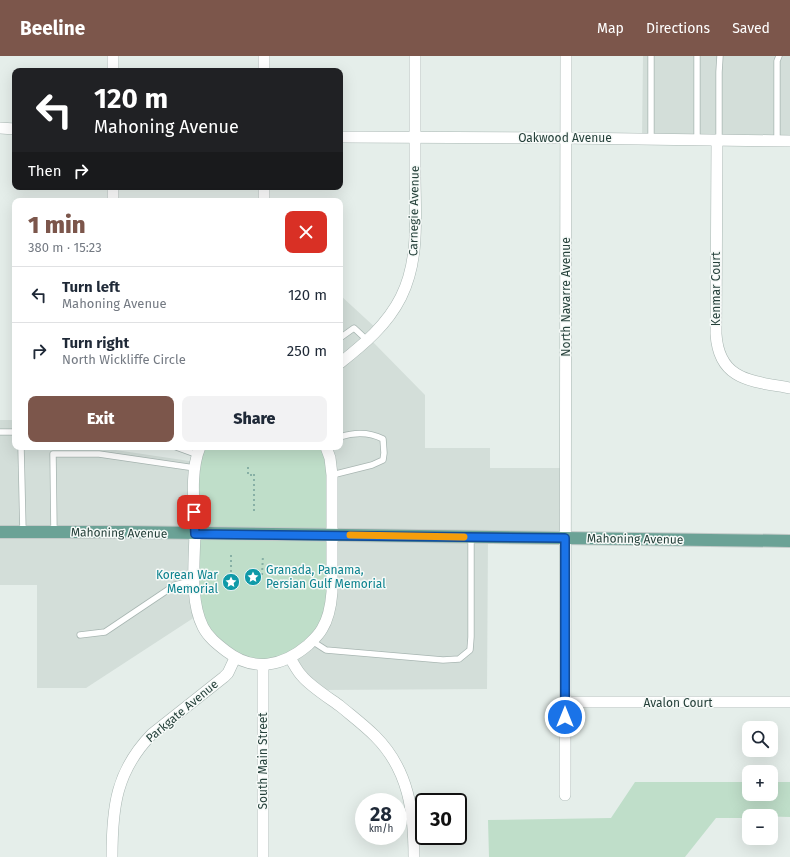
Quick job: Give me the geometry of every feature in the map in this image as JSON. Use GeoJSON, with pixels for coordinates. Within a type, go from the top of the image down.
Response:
{"type":"FeatureCollection","features":[{"type":"Feature","properties":{"kind":"main road","name":"Mahoning Avenue"},"geometry":{"type":"LineString","coordinates":[[0,532],[790,541]]}},
{"type":"Feature","properties":{"kind":"street"},"geometry":{"type":"LineString","coordinates":[[113,56],[113,68]]}},
{"type":"Feature","properties":{"kind":"street"},"geometry":{"type":"LineString","coordinates":[[264,56],[264,68]]}},
{"type":"Feature","properties":{"kind":"street","name":"Carnegie Avenue"},"geometry":{"type":"LineString","coordinates":[[343,361],[368,340],[389,317],[397,305],[411,270],[415,236],[415,56]]}},
{"type":"Feature","properties":{"kind":"street","name":"North Navarre Avenue"},"geometry":{"type":"LineString","coordinates":[[565,795],[566,56]]}},
{"type":"Feature","properties":{"kind":"street"},"geometry":{"type":"LineString","coordinates":[[0,128],[12,129]]}},
{"type":"Feature","properties":{"kind":"street","name":"Oakwood Avenue"},"geometry":{"type":"LineString","coordinates":[[343,137],[790,141]]}},
{"type":"Feature","properties":{"kind":"street","name":"Kenmar Court"},"geometry":{"type":"LineString","coordinates":[[718,140],[716,334],[720,356],[728,368],[734,373],[756,381],[790,388]]}},
{"type":"Feature","properties":{"kind":"street"},"geometry":{"type":"LineString","coordinates":[[199,451],[195,468],[195,580],[198,615],[203,627],[214,641],[235,658],[246,662],[264,665],[290,658],[312,641],[323,628],[328,616],[331,604],[332,475],[330,458],[327,450]]}},
{"type":"Feature","properties":{"kind":"street","name":"Parkgate Avenue"},"geometry":{"type":"LineString","coordinates":[[112,857],[114,805],[123,778],[131,761],[152,734],[224,677],[228,673],[235,658]]}},
{"type":"Feature","properties":{"kind":"street"},"geometry":{"type":"LineString","coordinates":[[290,658],[301,676],[365,726],[376,737],[397,764],[404,781],[414,820],[414,857]]}},
{"type":"Feature","properties":{"kind":"street","name":"South Main Street"},"geometry":{"type":"LineString","coordinates":[[263,857],[264,665]]}},
{"type":"Feature","properties":{"kind":"street","name":"Avalon Court"},"geometry":{"type":"LineString","coordinates":[[565,702],[790,702]]}},
{"type":"Feature","properties":{"kind":"lane"},"geometry":{"type":"LineString","coordinates":[[652,56],[652,139]]}},
{"type":"Feature","properties":{"kind":"lane"},"geometry":{"type":"LineString","coordinates":[[697,56],[697,139]]}},
{"type":"Feature","properties":{"kind":"lane"},"geometry":{"type":"LineString","coordinates":[[718,140],[720,56]]}},
{"type":"Feature","properties":{"kind":"lane"},"geometry":{"type":"LineString","coordinates":[[777,141],[777,61],[779,56]]}},
{"type":"Feature","properties":{"kind":"lane"},"geometry":{"type":"LineString","coordinates":[[343,336],[354,328],[368,340]]}},
{"type":"Feature","properties":{"kind":"lane"},"geometry":{"type":"LineString","coordinates":[[0,432],[12,432]]}},
{"type":"Feature","properties":{"kind":"lane"},"geometry":{"type":"LineString","coordinates":[[332,475],[372,465],[383,460],[383,439],[373,434],[362,433],[343,436]]}},
{"type":"Feature","properties":{"kind":"lane"},"geometry":{"type":"LineString","coordinates":[[21,450],[23,532]]}},
{"type":"Feature","properties":{"kind":"lane"},"geometry":{"type":"LineString","coordinates":[[54,532],[53,454],[99,454],[195,468]]}},
{"type":"Feature","properties":{"kind":"lane"},"geometry":{"type":"LineString","coordinates":[[312,641],[326,650],[443,660],[459,658],[470,650],[471,537]]}},
{"type":"Feature","properties":{"kind":"lane"},"geometry":{"type":"LineString","coordinates":[[80,635],[105,632],[175,585],[195,580]]}},
{"type":"Feature","properties":{"kind":"path"},"geometry":{"type":"LineString","coordinates":[[248,467],[248,475],[254,475],[254,512]]}},
{"type":"Feature","properties":{"kind":"path"},"geometry":{"type":"LineString","coordinates":[[231,555],[231,574]]}},
{"type":"Feature","properties":{"kind":"path"},"geometry":{"type":"LineString","coordinates":[[262,575],[263,555]]}},
{"type":"Feature","properties":{"kind":"shaded area"},"geometry":{"type":"Polygon","coordinates":[[[643,56],[790,56],[790,141],[642,139],[643,56]]]}},
{"type":"Feature","properties":{"kind":"shaded area"},"geometry":{"type":"Polygon","coordinates":[[[343,298],[378,330],[370,339],[425,395],[425,448],[490,448],[490,468],[565,468],[565,538],[488,537],[487,689],[319,690],[290,658],[325,450],[343,450],[343,298]]]}},
{"type":"Feature","properties":{"kind":"shaded area"},"geometry":{"type":"Polygon","coordinates":[[[0,420],[12,420],[12,450],[116,450],[196,462],[198,615],[86,688],[37,688],[37,585],[0,585],[0,420]]]}},
{"type":"Feature","properties":{"kind":"green space"},"geometry":{"type":"Polygon","coordinates":[[[200,450],[326,450],[332,592],[317,637],[271,664],[235,658],[198,615],[194,486],[200,450]]]}},
{"type":"Feature","properties":{"kind":"green space"},"geometry":{"type":"Polygon","coordinates":[[[635,782],[742,782],[742,801],[778,801],[778,782],[790,782],[790,817],[778,817],[778,809],[742,809],[742,818],[716,818],[685,857],[489,857],[488,820],[611,818],[635,782]]]}},
{"type":"Feature","properties":{"kind":"slow traffic"},"geometry":{"type":"LineString","coordinates":[[350,535],[464,537]]}},
{"type":"Feature","properties":{"kind":"place","name":"Granada, Panama, Persian Gulf Memorial"},"geometry":{"type":"Point","coordinates":[253,577]}},
{"type":"Feature","properties":{"kind":"place","name":"Korean War Memorial"},"geometry":{"type":"Point","coordinates":[231,582]}},
{"type":"Feature","properties":{"kind":"route"},"geometry":{"type":"LineString","coordinates":[[194,512],[195,534],[565,538],[565,717]]}}]}
